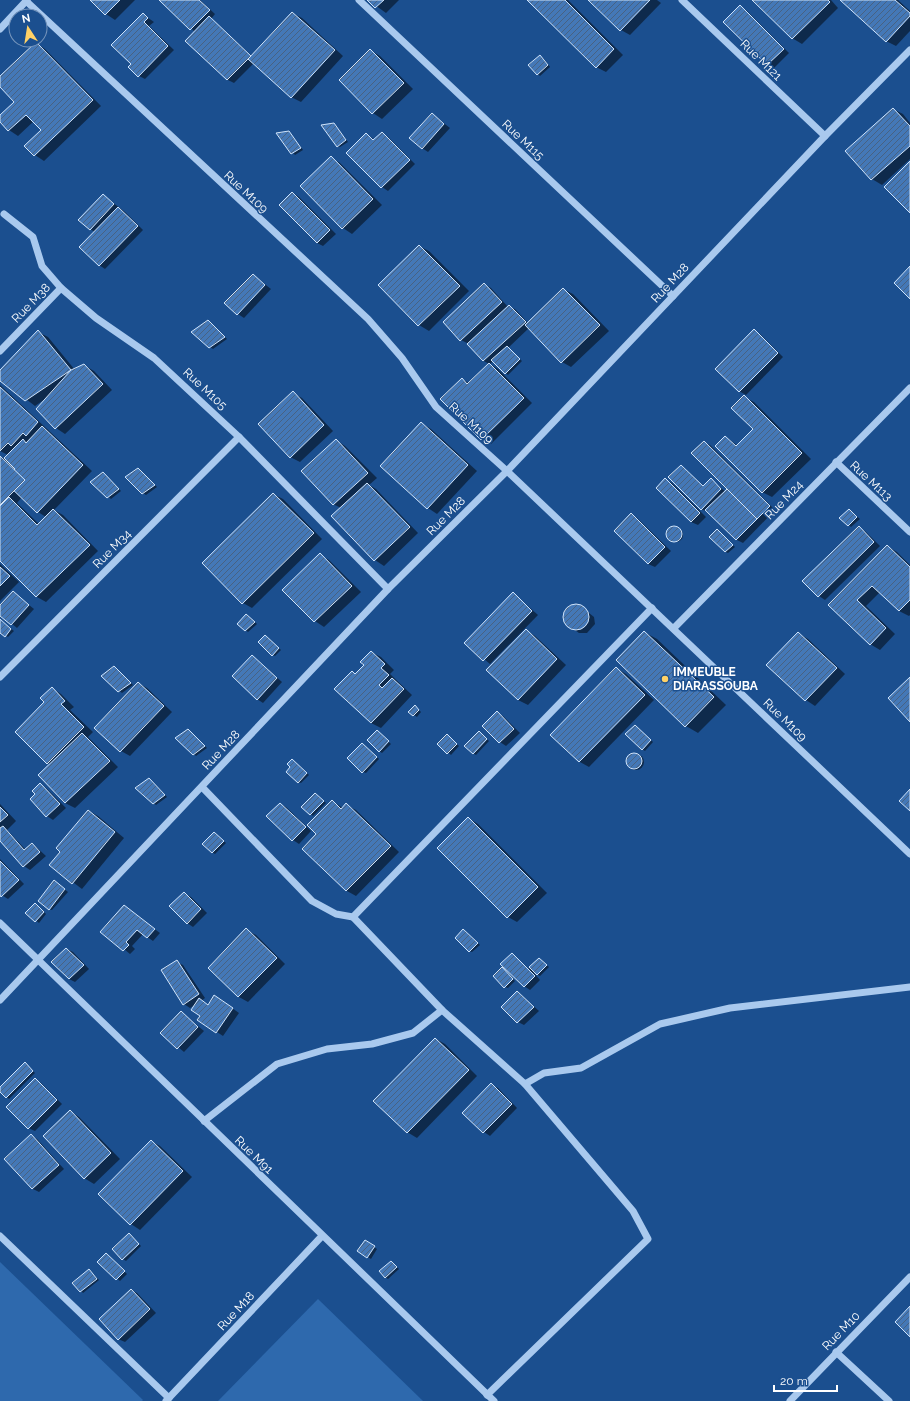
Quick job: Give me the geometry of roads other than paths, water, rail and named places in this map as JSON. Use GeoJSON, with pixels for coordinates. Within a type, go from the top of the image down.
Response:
{"type":"FeatureCollection","features":[{"type":"Feature","properties":{"kind":"street","name":"Rue M115"},"geometry":{"type":"LineString","coordinates":[[359,0],[673,296]]}},
{"type":"Feature","properties":{"kind":"street","name":"Rue M121"},"geometry":{"type":"LineString","coordinates":[[682,0],[825,136]]}},
{"type":"Feature","properties":{"kind":"street"},"geometry":{"type":"LineString","coordinates":[[0,29],[27,1]]}},
{"type":"Feature","properties":{"kind":"street","name":"Rue M109"},"geometry":{"type":"LineString","coordinates":[[27,1],[368,318],[402,358],[436,407],[507,471],[674,628],[910,854]]}},
{"type":"Feature","properties":{"kind":"street","name":"Rue M28"},"geometry":{"type":"LineString","coordinates":[[0,1000],[388,590],[507,471],[825,136],[910,50]]}},
{"type":"Feature","properties":{"kind":"street","name":"Rue M105"},"geometry":{"type":"LineString","coordinates":[[4,214],[33,237],[42,266],[61,288],[96,318],[154,358],[239,437],[388,590]]}},
{"type":"Feature","properties":{"kind":"street","name":"Rue M38"},"geometry":{"type":"LineString","coordinates":[[0,351],[61,288]]}},
{"type":"Feature","properties":{"kind":"street","name":"Rue M24"},"geometry":{"type":"LineString","coordinates":[[674,628],[910,388]]}},
{"type":"Feature","properties":{"kind":"street","name":"Rue M34"},"geometry":{"type":"LineString","coordinates":[[0,677],[239,437]]}},
{"type":"Feature","properties":{"kind":"street","name":"Rue M113"},"geometry":{"type":"LineString","coordinates":[[836,462],[910,532]]}},
{"type":"Feature","properties":{"kind":"street"},"geometry":{"type":"LineString","coordinates":[[353,917],[652,608]]}},
{"type":"Feature","properties":{"kind":"street"},"geometry":{"type":"LineString","coordinates":[[202,787],[312,901],[336,914],[353,917],[442,1010],[525,1084],[633,1211],[648,1239],[487,1395]]}},
{"type":"Feature","properties":{"kind":"street","name":"Rue M91"},"geometry":{"type":"LineString","coordinates":[[0,923],[494,1401]]}},
{"type":"Feature","properties":{"kind":"street"},"geometry":{"type":"LineString","coordinates":[[525,1084],[544,1073],[581,1068],[660,1024],[730,1008],[896,987],[910,987]]}},
{"type":"Feature","properties":{"kind":"street"},"geometry":{"type":"LineString","coordinates":[[204,1121],[277,1064],[327,1049],[372,1044],[413,1033],[442,1010]]}},
{"type":"Feature","properties":{"kind":"street"},"geometry":{"type":"LineString","coordinates":[[0,1236],[167,1400]]}},
{"type":"Feature","properties":{"kind":"street","name":"Rue M18"},"geometry":{"type":"LineString","coordinates":[[167,1400],[322,1236]]}},
{"type":"Feature","properties":{"kind":"street","name":"Rue M10"},"geometry":{"type":"LineString","coordinates":[[790,1401],[910,1277]]}},
{"type":"Feature","properties":{"kind":"street"},"geometry":{"type":"LineString","coordinates":[[836,1352],[889,1401]]}},
{"type":"Feature","properties":{"kind":"place","name":"IMMEUBLE DIARASSOUBA"},"geometry":{"type":"Point","coordinates":[665,679]}}]}
